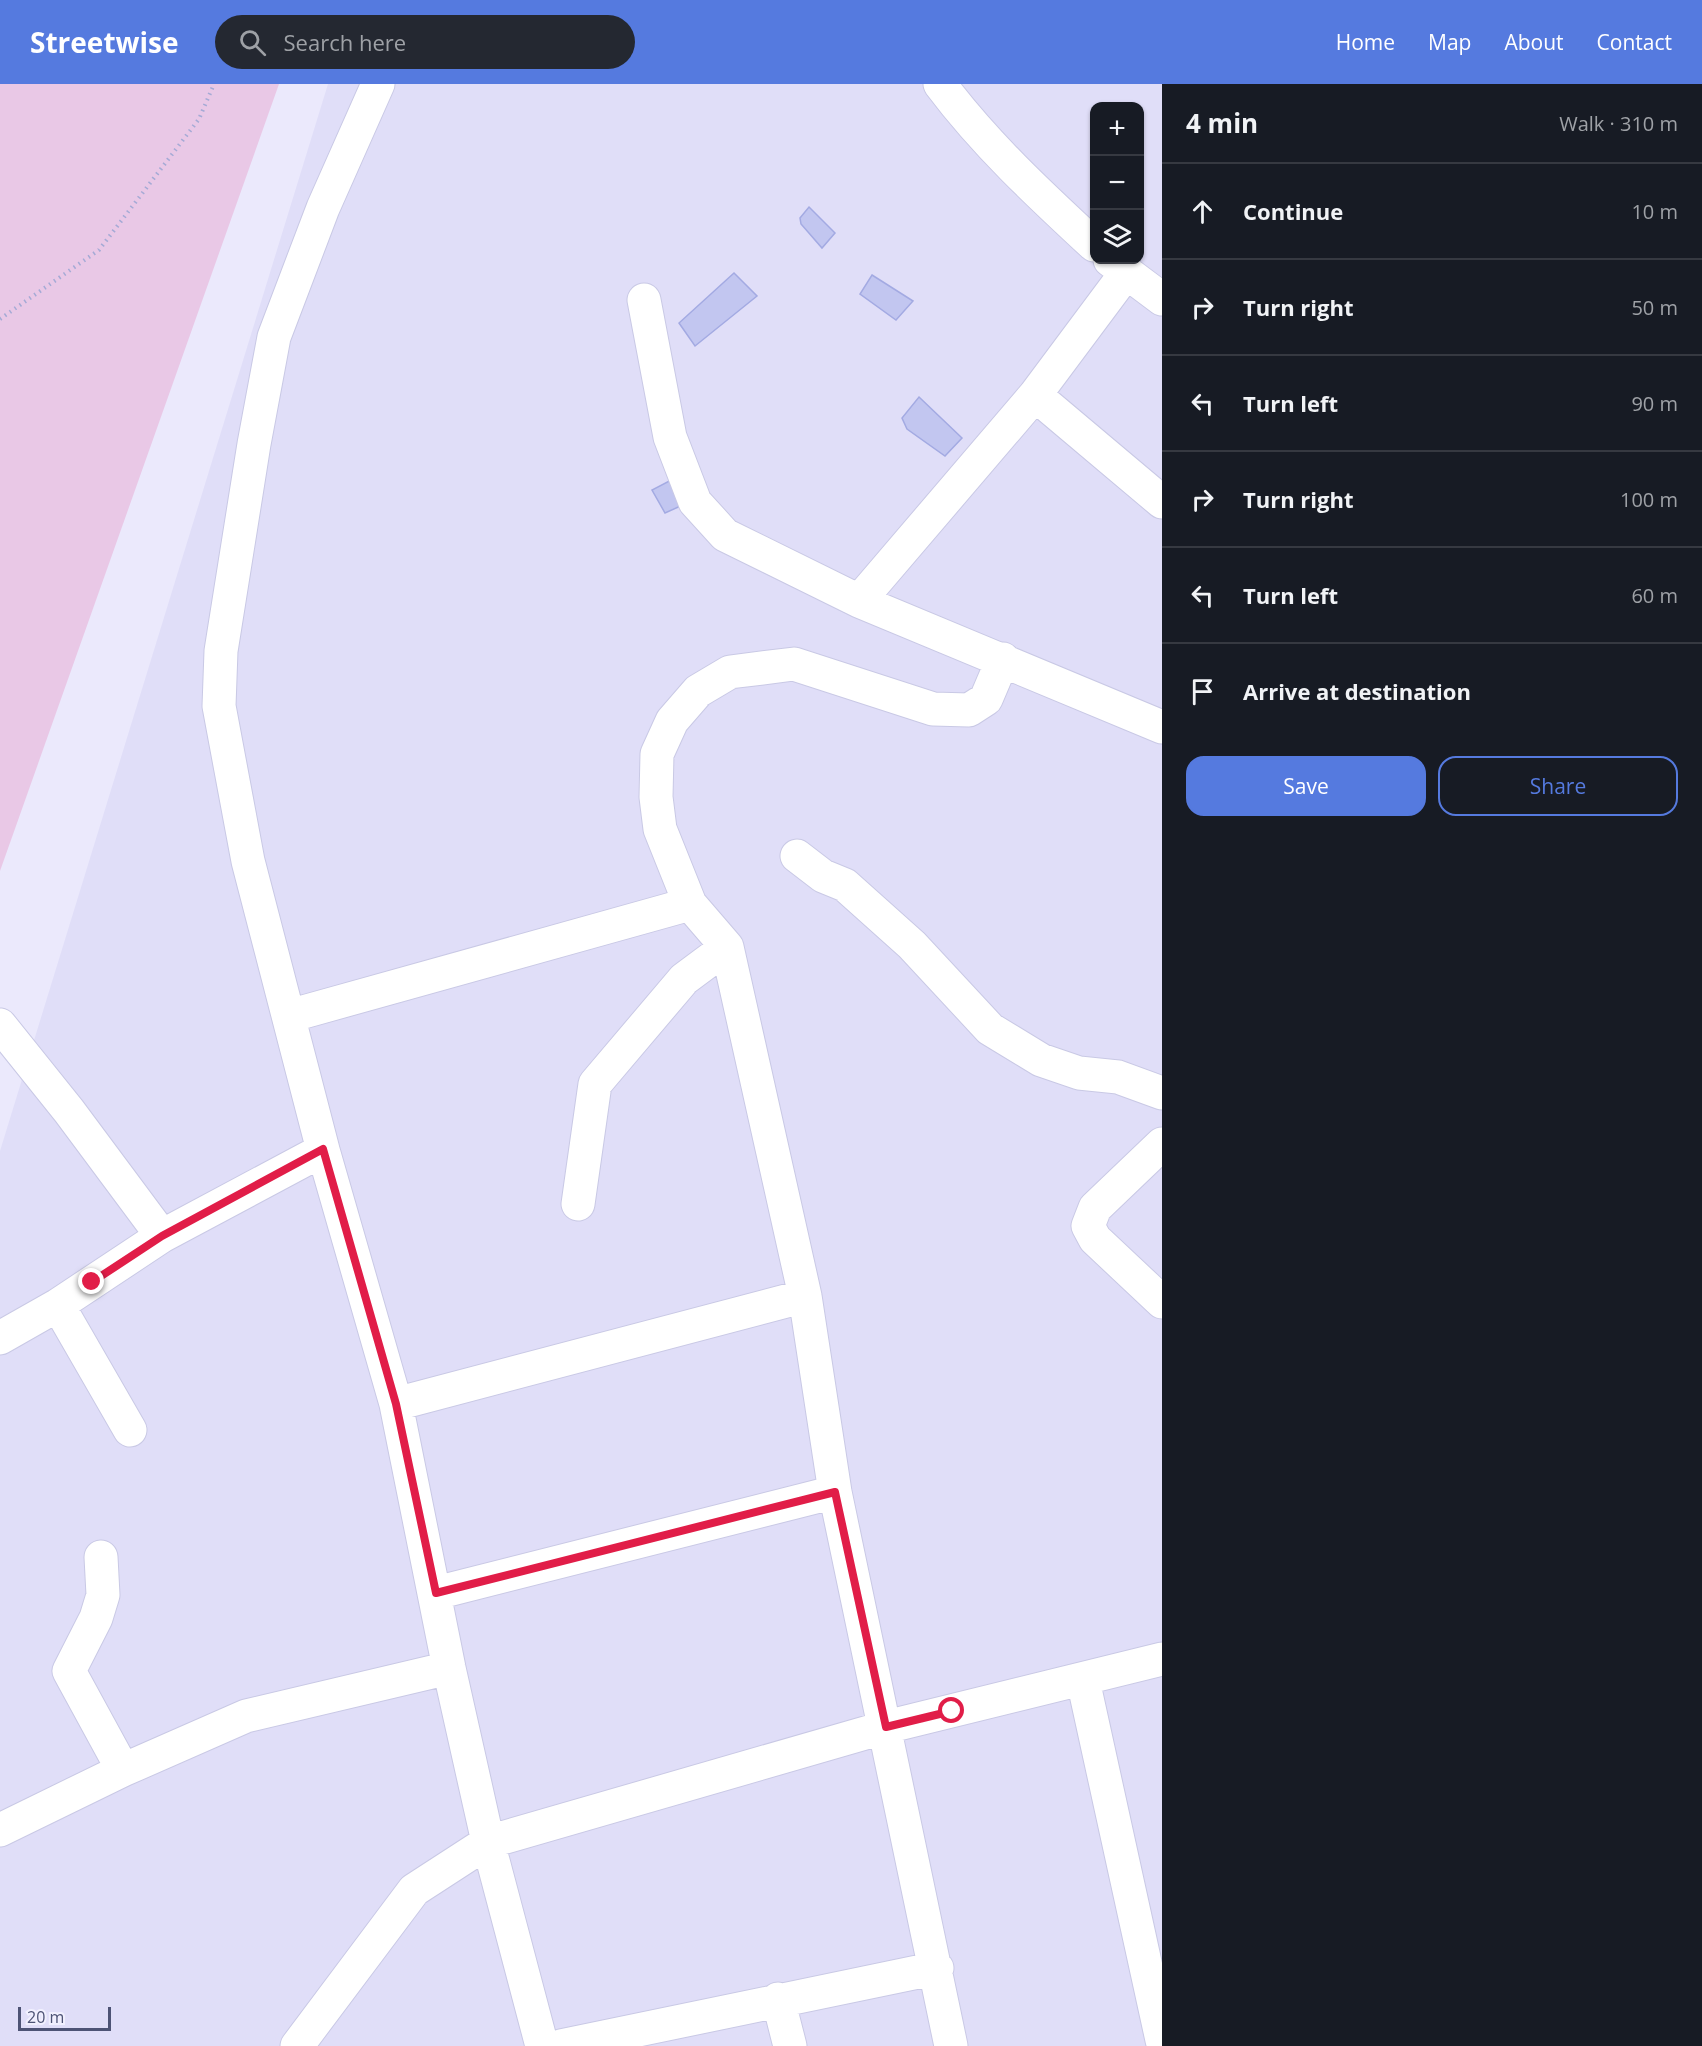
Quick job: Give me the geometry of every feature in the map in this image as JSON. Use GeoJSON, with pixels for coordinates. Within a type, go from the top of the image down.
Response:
{"type":"FeatureCollection","features":[{"type":"Feature","properties":{"kind":"street"},"geometry":{"type":"LineString","coordinates":[[378,84],[323,208],[274,337],[254,444],[221,651],[219,706],[248,861],[323,1149],[396,1404],[436,1593],[449,1668],[488,1842],[542,2046]]}},
{"type":"Feature","properties":{"kind":"street"},"geometry":{"type":"LineString","coordinates":[[940,84],[968,122],[1026,181],[1090,240]]}},
{"type":"Feature","properties":{"kind":"street"},"geometry":{"type":"LineString","coordinates":[[860,601],[1035,396],[1118,266],[1162,299]]}},
{"type":"Feature","properties":{"kind":"street"},"geometry":{"type":"LineString","coordinates":[[644,300],[670,437],[695,502],[725,536],[860,601],[1162,727]]}},
{"type":"Feature","properties":{"kind":"street"},"geometry":{"type":"LineString","coordinates":[[1035,396],[1162,502]]}},
{"type":"Feature","properties":{"kind":"street"},"geometry":{"type":"LineString","coordinates":[[951,2046],[937,1968],[835,1492],[805,1296],[727,947],[690,904],[660,829],[656,797],[657,754],[672,721],[698,691],[730,672],[794,664],[933,710],[969,710],[986,699],[1003,659]]}},
{"type":"Feature","properties":{"kind":"street"},"geometry":{"type":"LineString","coordinates":[[796,856],[823,876],[845,885],[912,945],[990,1029],[1041,1060],[1079,1073],[1118,1077],[1162,1093]]}},
{"type":"Feature","properties":{"kind":"street"},"geometry":{"type":"LineString","coordinates":[[289,1016],[690,904]]}},
{"type":"Feature","properties":{"kind":"street"},"geometry":{"type":"LineString","coordinates":[[578,1204],[595,1084],[684,979],[727,947]]}},
{"type":"Feature","properties":{"kind":"street"},"geometry":{"type":"LineString","coordinates":[[0,1025],[69,1111],[162,1236]]}},
{"type":"Feature","properties":{"kind":"street"},"geometry":{"type":"LineString","coordinates":[[1162,1144],[1095,1208],[1088,1226],[1095,1239],[1162,1302]]}},
{"type":"Feature","properties":{"kind":"street"},"geometry":{"type":"LineString","coordinates":[[0,1338],[58,1305],[162,1236],[323,1149]]}},
{"type":"Feature","properties":{"kind":"street"},"geometry":{"type":"LineString","coordinates":[[396,1404],[805,1296]]}},
{"type":"Feature","properties":{"kind":"street"},"geometry":{"type":"LineString","coordinates":[[58,1305],[130,1430]]}},
{"type":"Feature","properties":{"kind":"street"},"geometry":{"type":"LineString","coordinates":[[436,1593],[835,1492]]}},
{"type":"Feature","properties":{"kind":"street"},"geometry":{"type":"LineString","coordinates":[[101,1557],[103,1595],[96,1618],[69,1671],[123,1770]]}},
{"type":"Feature","properties":{"kind":"street"},"geometry":{"type":"LineString","coordinates":[[297,2046],[414,1890],[488,1842],[886,1727],[1162,1659]]}},
{"type":"Feature","properties":{"kind":"street"},"geometry":{"type":"LineString","coordinates":[[0,1830],[123,1770],[246,1716],[449,1668]]}},
{"type":"Feature","properties":{"kind":"street"},"geometry":{"type":"LineString","coordinates":[[1083,1680],[1162,2040]]}},
{"type":"Feature","properties":{"kind":"street"},"geometry":{"type":"LineString","coordinates":[[561,2046],[778,1999],[937,1968]]}},
{"type":"Feature","properties":{"kind":"street"},"geometry":{"type":"LineString","coordinates":[[778,1999],[789,2046]]}},
{"type":"Feature","properties":{"kind":"path"},"geometry":{"type":"LineString","coordinates":[[0,319],[99,250],[199,119],[214,84]]}},
{"type":"Feature","properties":{"kind":"shaded area"},"geometry":{"type":"Polygon","coordinates":[[[0,84],[279,84],[0,871],[0,84]]]}},
{"type":"Feature","properties":{"kind":"shaded area"},"geometry":{"type":"Polygon","coordinates":[[[328,84],[1162,84],[1162,2046],[0,2046],[0,1151],[328,84]]]}},
{"type":"Feature","properties":{"kind":"building"},"geometry":{"type":"Polygon","coordinates":[[[809,207],[835,233],[822,248],[801,224],[800,218],[809,207]]]}},
{"type":"Feature","properties":{"kind":"building"},"geometry":{"type":"Polygon","coordinates":[[[734,273],[757,296],[695,346],[679,323],[734,273]]]}},
{"type":"Feature","properties":{"kind":"building"},"geometry":{"type":"Polygon","coordinates":[[[872,275],[913,301],[896,320],[860,294],[872,275]]]}},
{"type":"Feature","properties":{"kind":"building"},"geometry":{"type":"Polygon","coordinates":[[[919,397],[962,438],[945,456],[907,429],[902,418],[919,397]]]}},
{"type":"Feature","properties":{"kind":"building"},"geometry":{"type":"Polygon","coordinates":[[[675,478],[685,504],[665,513],[652,490],[675,478]]]}},
{"type":"Feature","properties":{"kind":"route"},"geometry":{"type":"LineString","coordinates":[[92,1282],[162,1236],[323,1149],[396,1404],[436,1593],[835,1492],[886,1727],[952,1711]]}}]}
